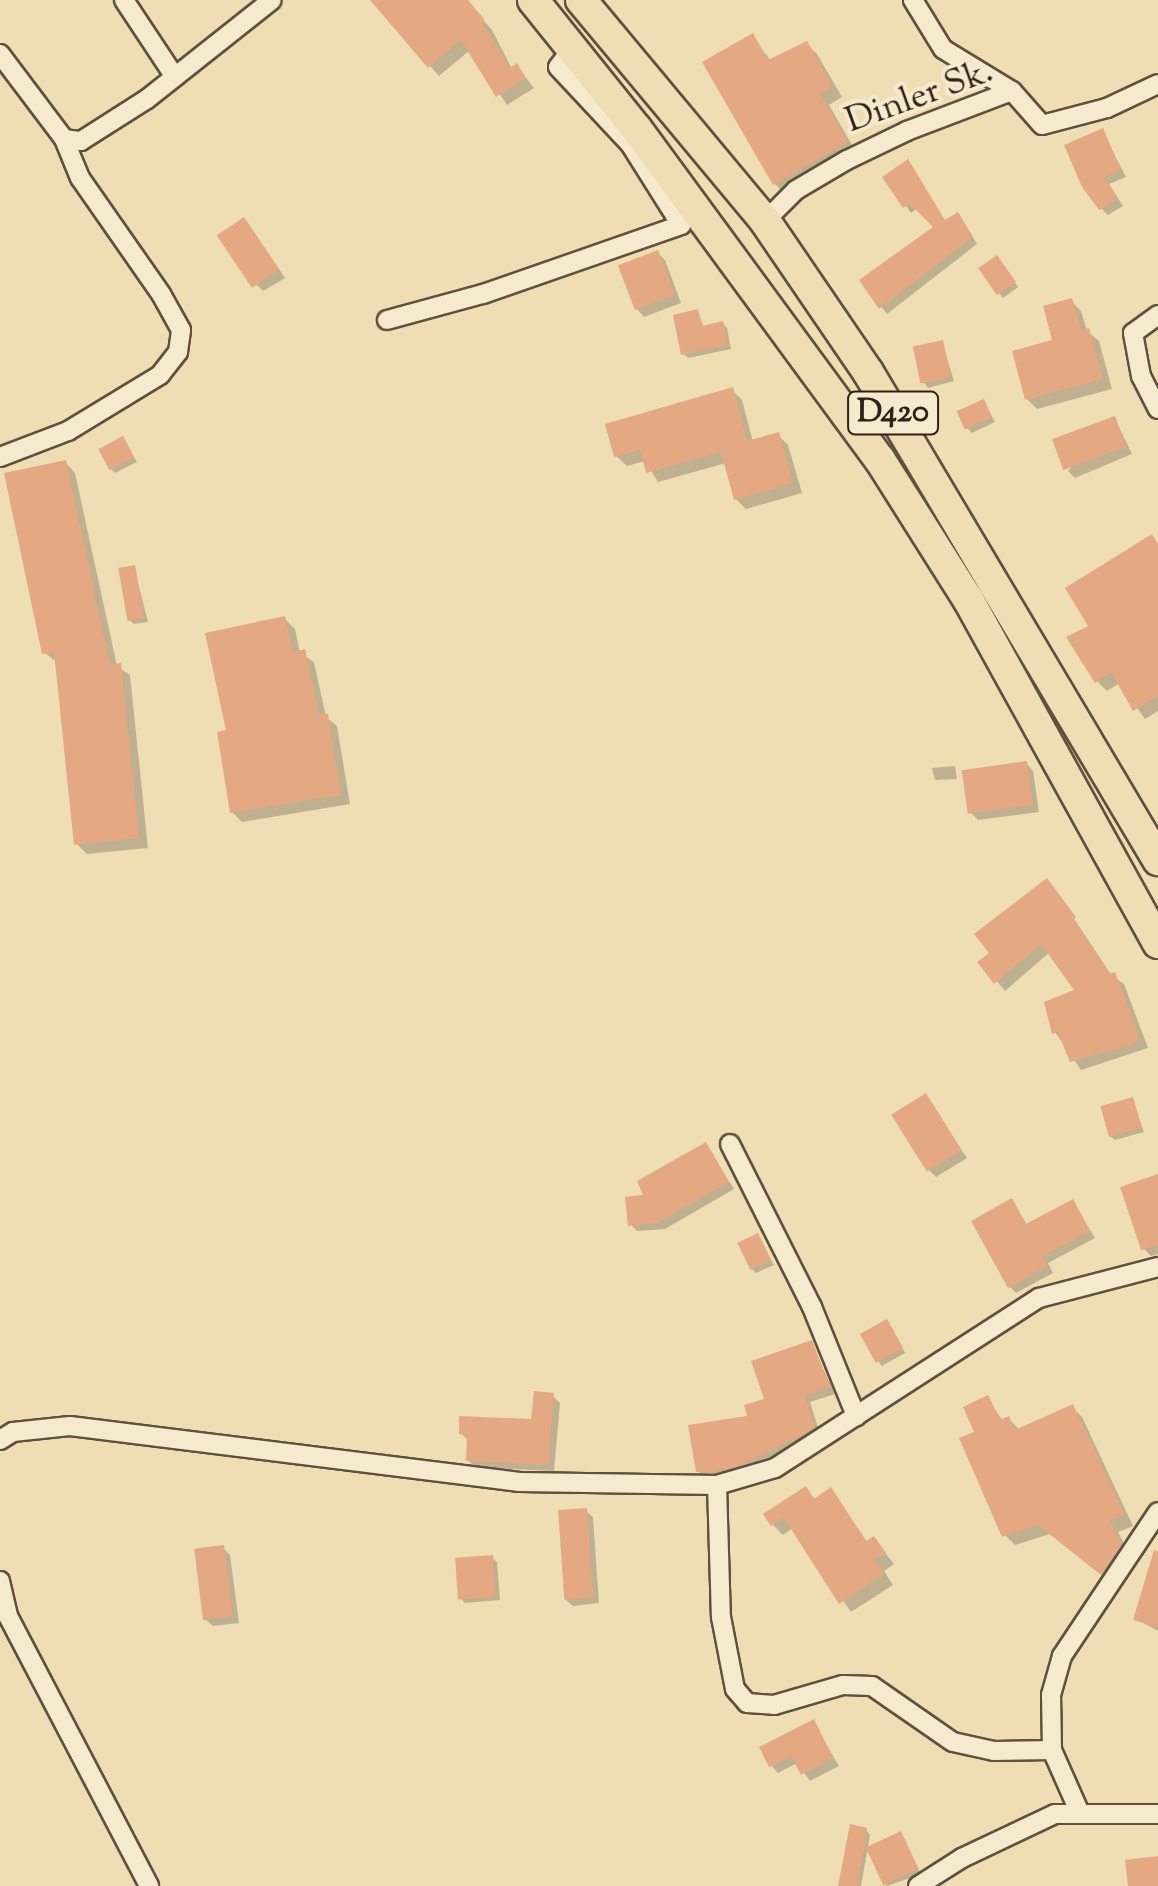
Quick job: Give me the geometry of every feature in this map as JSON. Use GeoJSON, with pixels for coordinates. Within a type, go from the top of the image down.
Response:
{"type":"FeatureCollection","features":[{"type":"Feature","properties":{"kind":"highway"},"geometry":{"type":"LineString","coordinates":[[532,0],[880,460],[968,600],[1158,944]]}},
{"type":"Feature","properties":{"kind":"highway","name":"D420"},"geometry":{"type":"LineString","coordinates":[[581,0],[765,222],[868,372],[1158,860]]}},
{"type":"Feature","properties":{"kind":"street"},"geometry":{"type":"LineString","coordinates":[[124,0],[175,78]]}},
{"type":"Feature","properties":{"kind":"street"},"geometry":{"type":"LineString","coordinates":[[64,140],[81,141],[175,78],[272,0]]}},
{"type":"Feature","properties":{"kind":"street"},"geometry":{"type":"LineString","coordinates":[[913,0],[944,49],[1012,92]]}},
{"type":"Feature","properties":{"kind":"street"},"geometry":{"type":"LineString","coordinates":[[387,320],[483,294],[681,225],[630,144],[558,67],[572,49]]}},
{"type":"Feature","properties":{"kind":"street"},"geometry":{"type":"LineString","coordinates":[[0,54],[64,140],[80,178],[161,294],[181,330],[178,352],[160,375],[68,431],[0,457]]}},
{"type":"Feature","properties":{"kind":"street","name":"Dinler Sk."},"geometry":{"type":"LineString","coordinates":[[765,222],[796,190],[846,160],[907,131],[1012,92],[1042,125],[1106,108],[1158,84]]}},
{"type":"Feature","properties":{"kind":"street"},"geometry":{"type":"LineString","coordinates":[[1158,316],[1133,333],[1142,376],[1158,409]]}},
{"type":"Feature","properties":{"kind":"street"},"geometry":{"type":"LineString","coordinates":[[730,1144],[812,1307],[856,1416]]}},
{"type":"Feature","properties":{"kind":"street"},"geometry":{"type":"LineString","coordinates":[[0,1440],[13,1432],[70,1426],[520,1482],[717,1485],[775,1468],[1039,1298],[1158,1267]]}},
{"type":"Feature","properties":{"kind":"street"},"geometry":{"type":"LineString","coordinates":[[717,1485],[721,1616],[735,1689],[747,1703],[774,1706],[843,1685],[872,1686],[953,1742],[994,1751],[1052,1750]]}},
{"type":"Feature","properties":{"kind":"street"},"geometry":{"type":"LineString","coordinates":[[1080,1811],[1052,1750],[1051,1695],[1062,1656],[1158,1512]]}},
{"type":"Feature","properties":{"kind":"street"},"geometry":{"type":"LineString","coordinates":[[0,1581],[8,1616],[149,1886]]}},
{"type":"Feature","properties":{"kind":"street"},"geometry":{"type":"LineString","coordinates":[[918,1886],[962,1858],[1054,1814],[1158,1814]]}},
{"type":"Feature","properties":{"kind":"building"},"geometry":{"type":"Polygon","coordinates":[[[370,0],[468,0],[484,19],[482,22],[510,68],[517,63],[526,78],[496,97],[461,40],[428,68],[370,0]]]}},
{"type":"Feature","properties":{"kind":"building"},"geometry":{"type":"Polygon","coordinates":[[[753,33],[768,60],[807,41],[833,86],[820,94],[848,142],[773,185],[702,62],[753,33]]]}},
{"type":"Feature","properties":{"kind":"building"},"geometry":{"type":"Polygon","coordinates":[[[1103,128],[1121,170],[1104,177],[1118,199],[1099,210],[1082,187],[1064,145],[1103,128]]]}},
{"type":"Feature","properties":{"kind":"building"},"geometry":{"type":"Polygon","coordinates":[[[908,159],[945,220],[958,212],[973,237],[879,309],[859,280],[933,227],[910,204],[903,208],[882,177],[908,159]]]}},
{"type":"Feature","properties":{"kind":"building"},"geometry":{"type":"Polygon","coordinates":[[[244,217],[279,269],[252,288],[217,235],[244,217]]]}},
{"type":"Feature","properties":{"kind":"building"},"geometry":{"type":"Polygon","coordinates":[[[658,250],[675,295],[635,310],[618,265],[658,250]]]}},
{"type":"Feature","properties":{"kind":"building"},"geometry":{"type":"Polygon","coordinates":[[[997,255],[1016,282],[997,295],[978,268],[997,255]]]}},
{"type":"Feature","properties":{"kind":"building"},"geometry":{"type":"Polygon","coordinates":[[[1072,298],[1081,330],[1089,328],[1103,379],[1025,400],[1012,351],[1052,340],[1043,306],[1072,298]]]}},
{"type":"Feature","properties":{"kind":"building"},"geometry":{"type":"Polygon","coordinates":[[[698,309],[702,326],[723,321],[728,345],[681,355],[673,315],[698,309]]]}},
{"type":"Feature","properties":{"kind":"building"},"geometry":{"type":"Polygon","coordinates":[[[943,340],[951,377],[921,384],[913,346],[943,340]]]}},
{"type":"Feature","properties":{"kind":"building"},"geometry":{"type":"Polygon","coordinates":[[[733,387],[747,441],[779,432],[793,483],[734,500],[721,452],[646,473],[640,450],[614,457],[605,424],[733,387]]]}},
{"type":"Feature","properties":{"kind":"building"},"geometry":{"type":"Polygon","coordinates":[[[984,399],[992,417],[965,429],[957,411],[984,399]]]}},
{"type":"Feature","properties":{"kind":"building"},"geometry":{"type":"Polygon","coordinates":[[[1115,416],[1126,447],[1063,470],[1052,439],[1115,416]]]}},
{"type":"Feature","properties":{"kind":"building"},"geometry":{"type":"Polygon","coordinates":[[[123,436],[134,457],[110,470],[98,449],[123,436]]]}},
{"type":"Feature","properties":{"kind":"building"},"geometry":{"type":"Polygon","coordinates":[[[66,460],[110,665],[121,663],[139,838],[74,845],[54,652],[42,654],[4,473],[66,460]]]}},
{"type":"Feature","properties":{"kind":"building"},"geometry":{"type":"Polygon","coordinates":[[[1152,534],[1158,544],[1158,696],[1133,711],[1111,672],[1095,683],[1066,637],[1088,626],[1065,588],[1152,534]]]}},
{"type":"Feature","properties":{"kind":"building"},"geometry":{"type":"Polygon","coordinates":[[[135,565],[144,618],[128,621],[118,568],[135,565]]]}},
{"type":"Feature","properties":{"kind":"building"},"geometry":{"type":"Polygon","coordinates":[[[285,616],[293,652],[305,649],[319,715],[328,714],[341,795],[230,813],[217,732],[226,730],[205,633],[285,616]]]}},
{"type":"Feature","properties":{"kind":"building"},"geometry":{"type":"Polygon","coordinates":[[[1027,761],[1033,805],[968,814],[962,770],[1027,761]]]}},
{"type":"Feature","properties":{"kind":"building"},"geometry":{"type":"Polygon","coordinates":[[[1047,878],[1110,974],[1115,972],[1140,1039],[1131,1045],[1070,1062],[1058,1032],[1052,1034],[1044,1002],[1074,990],[1041,944],[994,984],[977,962],[989,953],[974,934],[1047,878]]]}},
{"type":"Feature","properties":{"kind":"building"},"geometry":{"type":"Polygon","coordinates":[[[926,1093],[962,1150],[927,1172],[891,1115],[926,1093]]]}},
{"type":"Feature","properties":{"kind":"building"},"geometry":{"type":"Polygon","coordinates":[[[1133,1097],[1142,1128],[1109,1137],[1100,1106],[1133,1097]]]}},
{"type":"Feature","properties":{"kind":"building"},"geometry":{"type":"Polygon","coordinates":[[[706,1142],[729,1182],[657,1223],[628,1226],[625,1197],[643,1195],[637,1181],[706,1142]]]}},
{"type":"Feature","properties":{"kind":"building"},"geometry":{"type":"Polygon","coordinates":[[[1158,1174],[1158,1245],[1141,1250],[1120,1187],[1158,1174]]]}},
{"type":"Feature","properties":{"kind":"building"},"geometry":{"type":"Polygon","coordinates":[[[1012,1198],[1026,1224],[1073,1199],[1090,1231],[1043,1256],[1048,1266],[1008,1288],[971,1221],[1012,1198]]]}},
{"type":"Feature","properties":{"kind":"building"},"geometry":{"type":"Polygon","coordinates":[[[758,1233],[771,1260],[750,1270],[737,1243],[758,1233]]]}},
{"type":"Feature","properties":{"kind":"building"},"geometry":{"type":"Polygon","coordinates":[[[887,1319],[903,1348],[876,1363],[860,1334],[887,1319]]]}},
{"type":"Feature","properties":{"kind":"building"},"geometry":{"type":"Polygon","coordinates":[[[812,1340],[830,1387],[805,1396],[815,1428],[745,1464],[715,1472],[696,1472],[688,1425],[747,1416],[744,1405],[764,1399],[751,1361],[812,1340]]]}},
{"type":"Feature","properties":{"kind":"building"},"geometry":{"type":"Polygon","coordinates":[[[534,1391],[554,1393],[548,1465],[466,1461],[467,1435],[459,1434],[459,1416],[531,1419],[534,1391]]]}},
{"type":"Feature","properties":{"kind":"building"},"geometry":{"type":"Polygon","coordinates":[[[988,1395],[1000,1420],[1009,1416],[1015,1430],[1073,1404],[1125,1515],[1110,1521],[1122,1544],[1101,1575],[1038,1525],[1002,1537],[959,1438],[974,1432],[963,1407],[988,1395]]]}},
{"type":"Feature","properties":{"kind":"building"},"geometry":{"type":"Polygon","coordinates":[[[806,1486],[814,1499],[831,1487],[866,1541],[874,1536],[886,1553],[875,1560],[884,1574],[839,1604],[784,1518],[771,1526],[763,1514],[806,1486]]]}},
{"type":"Feature","properties":{"kind":"building"},"geometry":{"type":"Polygon","coordinates":[[[587,1508],[593,1598],[564,1600],[558,1510],[587,1508]]]}},
{"type":"Feature","properties":{"kind":"building"},"geometry":{"type":"Polygon","coordinates":[[[224,1545],[233,1616],[203,1620],[194,1549],[224,1545]]]}},
{"type":"Feature","properties":{"kind":"building"},"geometry":{"type":"Polygon","coordinates":[[[1154,1550],[1158,1551],[1158,1627],[1133,1620],[1154,1550]]]}},
{"type":"Feature","properties":{"kind":"building"},"geometry":{"type":"Polygon","coordinates":[[[493,1555],[496,1597],[458,1600],[455,1558],[493,1555]]]}},
{"type":"Feature","properties":{"kind":"building"},"geometry":{"type":"Polygon","coordinates":[[[814,1719],[833,1758],[801,1775],[791,1756],[769,1767],[759,1747],[814,1719]]]}},
{"type":"Feature","properties":{"kind":"building"},"geometry":{"type":"Polygon","coordinates":[[[850,1824],[867,1828],[857,1886],[838,1886],[850,1824]]]}},
{"type":"Feature","properties":{"kind":"building"},"geometry":{"type":"Polygon","coordinates":[[[901,1831],[919,1869],[883,1886],[866,1847],[901,1831]]]}},
{"type":"Feature","properties":{"kind":"building"},"geometry":{"type":"Polygon","coordinates":[[[1158,1856],[1158,1886],[1128,1886],[1125,1860],[1158,1856]]]}}]}
